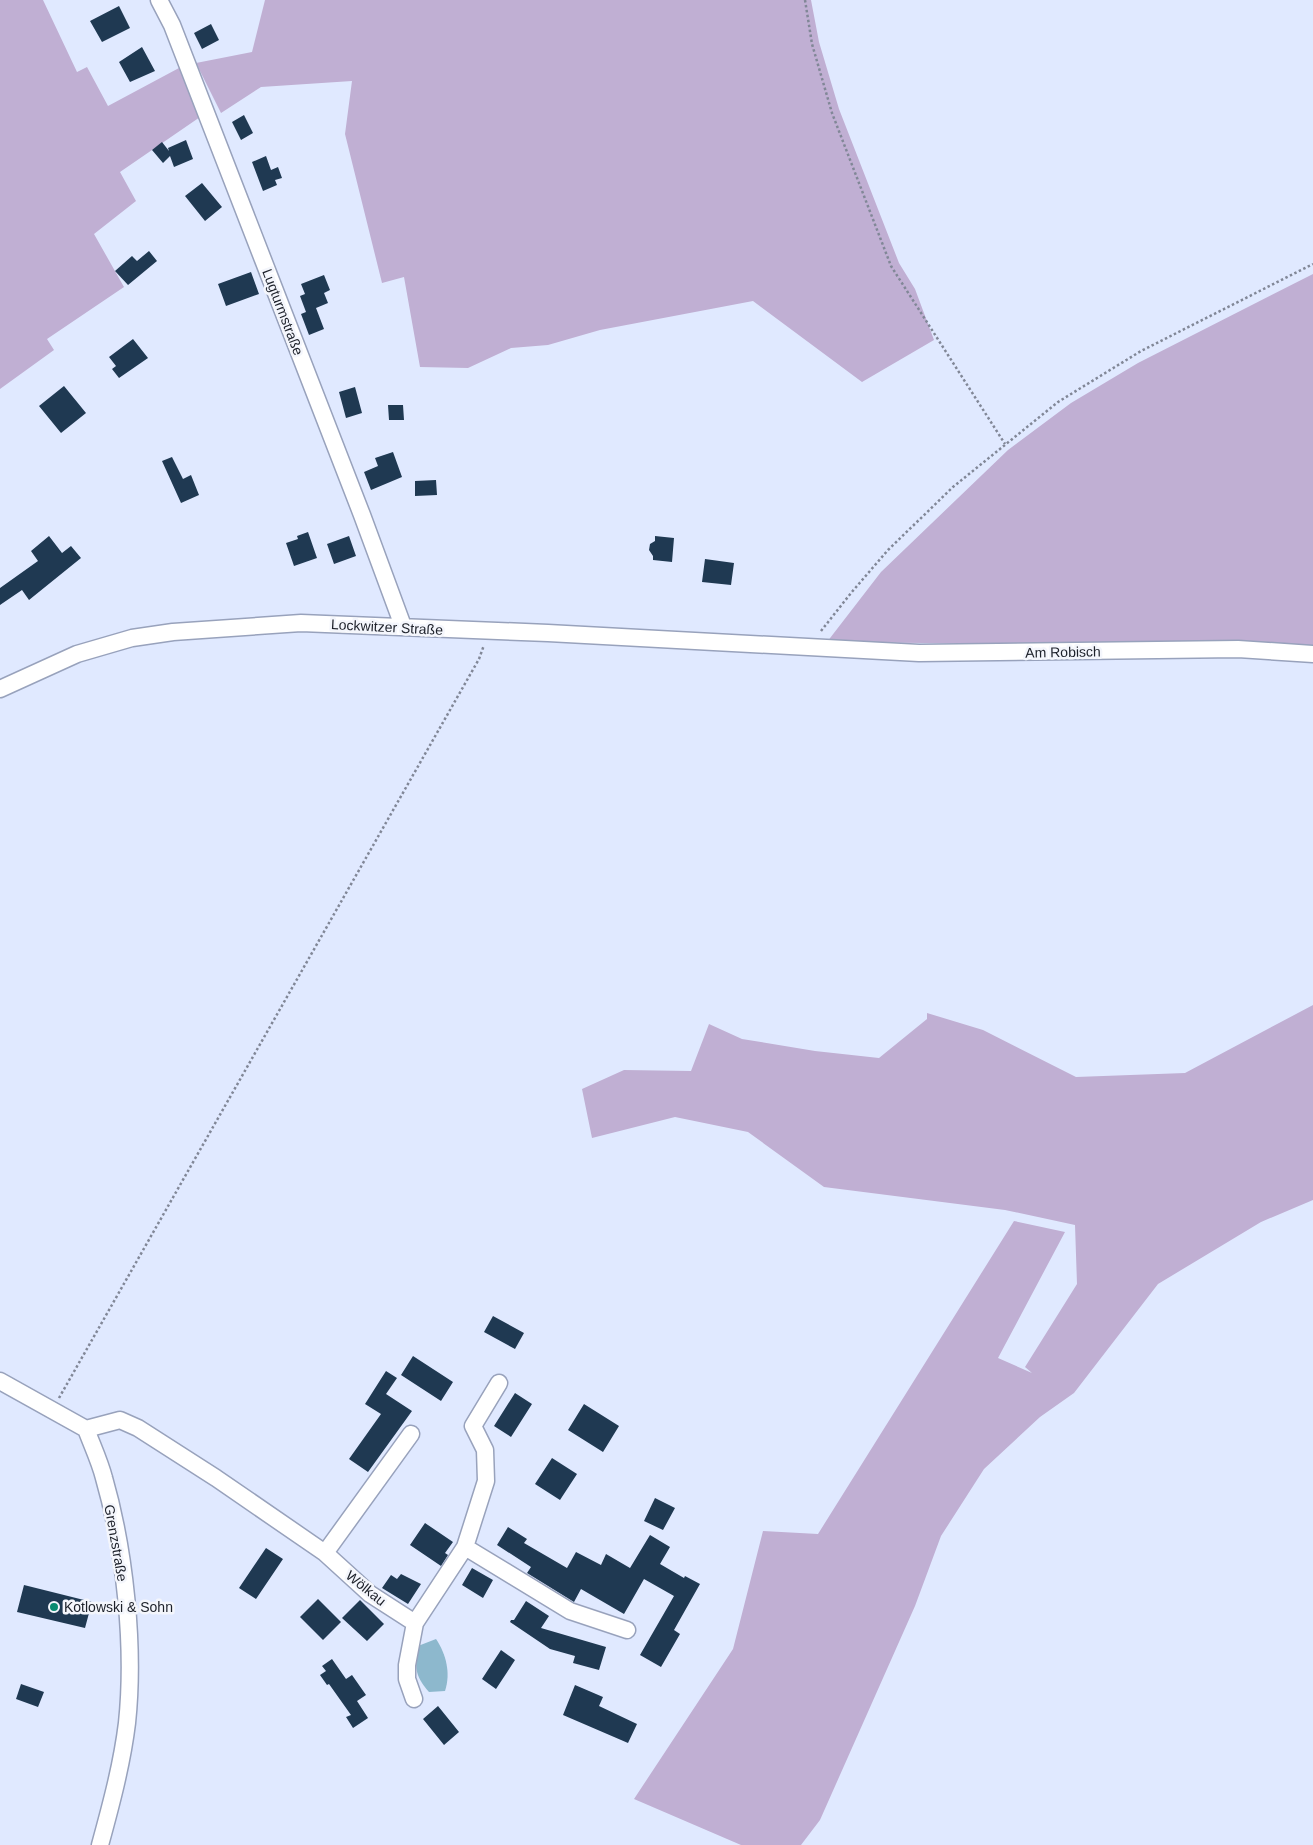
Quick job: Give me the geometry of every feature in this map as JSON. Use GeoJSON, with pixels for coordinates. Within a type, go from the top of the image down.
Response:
{"type":"FeatureCollection","features":[{"type":"Feature","properties":{"kind":"street","name":"Lugturmstraße"},"geometry":{"type":"LineString","coordinates":[[159,0],[180,44],[403,626]]}},
{"type":"Feature","properties":{"kind":"street","name":"Lockwitzer Straße"},"geometry":{"type":"LineString","coordinates":[[0,689],[78,654],[132,638],[173,632],[301,623],[403,626],[488,632],[784,645]]}},
{"type":"Feature","properties":{"kind":"street","name":"Am Robisch"},"geometry":{"type":"LineString","coordinates":[[784,645],[919,653],[1238,649],[1313,654]]}},
{"type":"Feature","properties":{"kind":"street"},"geometry":{"type":"LineString","coordinates":[[0,1381],[86,1429]]}},
{"type":"Feature","properties":{"kind":"street"},"geometry":{"type":"LineString","coordinates":[[414,1699],[407,1680],[407,1665],[415,1623],[465,1547],[486,1481],[485,1450],[473,1426],[499,1383]]}},
{"type":"Feature","properties":{"kind":"street","name":"Wölkau"},"geometry":{"type":"LineString","coordinates":[[86,1429],[120,1420],[138,1428],[216,1478],[325,1553],[370,1594],[415,1623]]}},
{"type":"Feature","properties":{"kind":"street","name":"Grenzstraße"},"geometry":{"type":"LineString","coordinates":[[86,1429],[104,1478],[121,1557],[130,1652],[127,1723],[114,1792],[100,1845]]}},
{"type":"Feature","properties":{"kind":"street"},"geometry":{"type":"LineString","coordinates":[[325,1553],[411,1434]]}},
{"type":"Feature","properties":{"kind":"street"},"geometry":{"type":"LineString","coordinates":[[465,1547],[570,1611],[627,1630]]}},
{"type":"Feature","properties":{"kind":"path"},"geometry":{"type":"LineString","coordinates":[[805,0],[812,44],[832,113],[891,266],[1005,444]]}},
{"type":"Feature","properties":{"kind":"path"},"geometry":{"type":"LineString","coordinates":[[812,646],[824,627],[888,550],[952,487],[1058,402],[1141,351],[1313,264]]}},
{"type":"Feature","properties":{"kind":"path"},"geometry":{"type":"LineString","coordinates":[[52,1410],[479,659],[488,632]]}},
{"type":"Feature","properties":{"kind":"shaded area"},"geometry":{"type":"Polygon","coordinates":[[[0,0],[43,0],[77,72],[87,67],[108,106],[179,68],[203,115],[120,172],[136,201],[94,234],[124,287],[47,339],[54,350],[0,389],[0,0]]]}},
{"type":"Feature","properties":{"kind":"shaded area"},"geometry":{"type":"Polygon","coordinates":[[[265,0],[811,0],[819,42],[839,109],[899,263],[915,289],[934,340],[862,382],[753,301],[600,330],[548,345],[511,348],[468,368],[420,367],[404,277],[382,283],[345,134],[352,81],[261,87],[221,113],[196,63],[252,52],[265,0]]]}},
{"type":"Feature","properties":{"kind":"shaded area"},"geometry":{"type":"Polygon","coordinates":[[[1313,274],[1313,650],[1197,646],[827,642],[881,572],[1008,450],[1071,403],[1138,363],[1313,274]]]}},
{"type":"Feature","properties":{"kind":"shaded area"},"geometry":{"type":"Polygon","coordinates":[[[1313,1005],[1313,1200],[1261,1222],[1158,1284],[1074,1393],[1040,1417],[984,1469],[941,1536],[915,1606],[820,1820],[801,1845],[741,1845],[634,1799],[733,1649],[763,1531],[818,1534],[1014,1221],[1065,1232],[998,1358],[1032,1373],[1025,1367],[1077,1284],[1075,1225],[1005,1210],[824,1187],[748,1132],[675,1117],[592,1138],[582,1089],[624,1070],[691,1071],[709,1024],[742,1039],[815,1051],[879,1058],[927,1019],[927,1013],[983,1030],[1076,1077],[1185,1073],[1313,1005]]]}},
{"type":"Feature","properties":{"kind":"water"},"geometry":{"type":"Polygon","coordinates":[[[436,1639],[447,1664],[448,1677],[445,1691],[429,1692],[418,1676],[416,1665],[417,1653],[418,1646],[436,1639]]]}},
{"type":"Feature","properties":{"kind":"building"},"geometry":{"type":"Polygon","coordinates":[[[119,6],[130,28],[102,42],[90,21],[119,6]]]}},
{"type":"Feature","properties":{"kind":"building"},"geometry":{"type":"Polygon","coordinates":[[[211,24],[219,40],[202,49],[194,33],[211,24]]]}},
{"type":"Feature","properties":{"kind":"building"},"geometry":{"type":"Polygon","coordinates":[[[142,47],[155,71],[130,82],[119,62],[142,47]]]}},
{"type":"Feature","properties":{"kind":"building"},"geometry":{"type":"Polygon","coordinates":[[[244,115],[253,133],[241,140],[232,122],[244,115]]]}},
{"type":"Feature","properties":{"kind":"building"},"geometry":{"type":"Polygon","coordinates":[[[186,140],[193,159],[174,167],[170,156],[163,163],[152,150],[162,142],[169,151],[168,148],[186,140]]]}},
{"type":"Feature","properties":{"kind":"building"},"geometry":{"type":"Polygon","coordinates":[[[266,156],[271,170],[278,167],[282,178],[275,180],[277,185],[263,191],[252,162],[266,156]]]}},
{"type":"Feature","properties":{"kind":"building"},"geometry":{"type":"Polygon","coordinates":[[[202,183],[222,207],[205,221],[185,196],[202,183]]]}},
{"type":"Feature","properties":{"kind":"building"},"geometry":{"type":"Polygon","coordinates":[[[149,251],[157,261],[128,285],[115,271],[132,256],[137,261],[149,251]]]}},
{"type":"Feature","properties":{"kind":"building"},"geometry":{"type":"Polygon","coordinates":[[[251,272],[259,294],[226,306],[218,284],[251,272]]]}},
{"type":"Feature","properties":{"kind":"building"},"geometry":{"type":"Polygon","coordinates":[[[324,275],[330,290],[324,293],[328,303],[316,308],[324,329],[309,335],[301,314],[306,312],[300,296],[305,294],[301,284],[324,275]]]}},
{"type":"Feature","properties":{"kind":"building"},"geometry":{"type":"Polygon","coordinates":[[[133,339],[148,358],[119,378],[112,369],[116,366],[109,357],[133,339]]]}},
{"type":"Feature","properties":{"kind":"building"},"geometry":{"type":"Polygon","coordinates":[[[64,386],[86,413],[61,433],[39,406],[64,386]]]}},
{"type":"Feature","properties":{"kind":"building"},"geometry":{"type":"Polygon","coordinates":[[[355,387],[362,413],[346,418],[339,392],[355,387]]]}},
{"type":"Feature","properties":{"kind":"building"},"geometry":{"type":"Polygon","coordinates":[[[388,405],[403,405],[404,420],[389,420],[388,405]]]}},
{"type":"Feature","properties":{"kind":"building"},"geometry":{"type":"Polygon","coordinates":[[[393,452],[402,477],[371,490],[364,472],[378,466],[375,458],[393,452]]]}},
{"type":"Feature","properties":{"kind":"building"},"geometry":{"type":"Polygon","coordinates":[[[172,457],[183,479],[191,475],[199,495],[181,503],[162,461],[172,457]]]}},
{"type":"Feature","properties":{"kind":"building"},"geometry":{"type":"Polygon","coordinates":[[[436,480],[437,495],[415,496],[415,481],[436,480]]]}},
{"type":"Feature","properties":{"kind":"building"},"geometry":{"type":"Polygon","coordinates":[[[308,532],[317,558],[294,566],[286,543],[298,539],[297,536],[308,532]]]}},
{"type":"Feature","properties":{"kind":"building"},"geometry":{"type":"Polygon","coordinates":[[[49,536],[62,553],[71,546],[81,558],[29,600],[22,590],[0,605],[0,588],[38,561],[31,551],[49,536]]]}},
{"type":"Feature","properties":{"kind":"building"},"geometry":{"type":"Polygon","coordinates":[[[349,536],[356,556],[334,564],[327,544],[349,536]]]}},
{"type":"Feature","properties":{"kind":"building"},"geometry":{"type":"Polygon","coordinates":[[[655,536],[674,538],[672,562],[653,560],[649,550],[650,544],[655,541],[655,536]]]}},
{"type":"Feature","properties":{"kind":"building"},"geometry":{"type":"Polygon","coordinates":[[[705,559],[734,563],[731,585],[702,582],[705,559]]]}},
{"type":"Feature","properties":{"kind":"building"},"geometry":{"type":"Polygon","coordinates":[[[493,1316],[524,1333],[515,1349],[484,1332],[493,1316]]]}},
{"type":"Feature","properties":{"kind":"building"},"geometry":{"type":"Polygon","coordinates":[[[413,1356],[453,1382],[441,1401],[401,1375],[413,1356]]]}},
{"type":"Feature","properties":{"kind":"building"},"geometry":{"type":"Polygon","coordinates":[[[386,1371],[397,1378],[386,1394],[412,1411],[368,1472],[349,1459],[381,1414],[365,1404],[386,1371]]]}},
{"type":"Feature","properties":{"kind":"building"},"geometry":{"type":"Polygon","coordinates":[[[515,1393],[532,1404],[511,1437],[494,1426],[515,1393]]]}},
{"type":"Feature","properties":{"kind":"building"},"geometry":{"type":"Polygon","coordinates":[[[584,1404],[619,1426],[603,1452],[568,1430],[584,1404]]]}},
{"type":"Feature","properties":{"kind":"building"},"geometry":{"type":"Polygon","coordinates":[[[552,1458],[577,1474],[560,1500],[535,1484],[552,1458]]]}},
{"type":"Feature","properties":{"kind":"building"},"geometry":{"type":"Polygon","coordinates":[[[655,1498],[675,1508],[663,1530],[644,1521],[655,1498]]]}},
{"type":"Feature","properties":{"kind":"building"},"geometry":{"type":"Polygon","coordinates":[[[425,1523],[453,1542],[445,1553],[448,1555],[441,1566],[410,1545],[425,1523]]]}},
{"type":"Feature","properties":{"kind":"building"},"geometry":{"type":"Polygon","coordinates":[[[508,1527],[527,1539],[524,1543],[567,1568],[576,1552],[601,1565],[606,1554],[630,1568],[650,1535],[670,1547],[660,1564],[684,1578],[685,1576],[700,1584],[674,1630],[680,1634],[661,1667],[640,1655],[674,1596],[644,1579],[624,1614],[581,1589],[574,1602],[527,1573],[531,1567],[497,1545],[508,1527]]]}},
{"type":"Feature","properties":{"kind":"building"},"geometry":{"type":"Polygon","coordinates":[[[266,1548],[283,1559],[256,1599],[239,1588],[266,1548]]]}},
{"type":"Feature","properties":{"kind":"building"},"geometry":{"type":"Polygon","coordinates":[[[472,1568],[493,1580],[483,1598],[462,1585],[472,1568]]]}},
{"type":"Feature","properties":{"kind":"building"},"geometry":{"type":"Polygon","coordinates":[[[401,1574],[421,1584],[408,1604],[382,1588],[391,1575],[397,1579],[401,1574]]]}},
{"type":"Feature","properties":{"kind":"building","name":"Kotlowski & Sohn"},"geometry":{"type":"Polygon","coordinates":[[[24,1585],[92,1602],[85,1628],[17,1612],[24,1585]]]}},
{"type":"Feature","properties":{"kind":"building"},"geometry":{"type":"Polygon","coordinates":[[[318,1599],[341,1622],[323,1640],[300,1617],[318,1599]]]}},
{"type":"Feature","properties":{"kind":"building"},"geometry":{"type":"Polygon","coordinates":[[[360,1600],[384,1624],[367,1641],[342,1618],[360,1600]]]}},
{"type":"Feature","properties":{"kind":"building"},"geometry":{"type":"Polygon","coordinates":[[[526,1601],[549,1616],[541,1628],[606,1647],[599,1670],[573,1663],[575,1656],[550,1649],[510,1622],[514,1620],[526,1601]]]}},
{"type":"Feature","properties":{"kind":"building"},"geometry":{"type":"Polygon","coordinates":[[[501,1650],[515,1660],[496,1689],[482,1679],[501,1650]]]}},
{"type":"Feature","properties":{"kind":"building"},"geometry":{"type":"Polygon","coordinates":[[[332,1659],[346,1679],[352,1675],[366,1695],[357,1701],[368,1718],[353,1728],[346,1717],[351,1715],[329,1684],[327,1685],[320,1675],[326,1671],[322,1666],[332,1659]]]}},
{"type":"Feature","properties":{"kind":"building"},"geometry":{"type":"Polygon","coordinates":[[[21,1684],[44,1692],[38,1707],[16,1699],[21,1684]]]}},
{"type":"Feature","properties":{"kind":"building"},"geometry":{"type":"Polygon","coordinates":[[[575,1685],[603,1697],[599,1706],[637,1724],[628,1743],[563,1715],[575,1685]]]}},
{"type":"Feature","properties":{"kind":"building"},"geometry":{"type":"Polygon","coordinates":[[[438,1706],[459,1732],[444,1745],[423,1719],[438,1706]]]}},
{"type":"Feature","properties":{"kind":"place","name":"Kotlowski & Sohn"},"geometry":{"type":"Point","coordinates":[54,1607]}}]}
